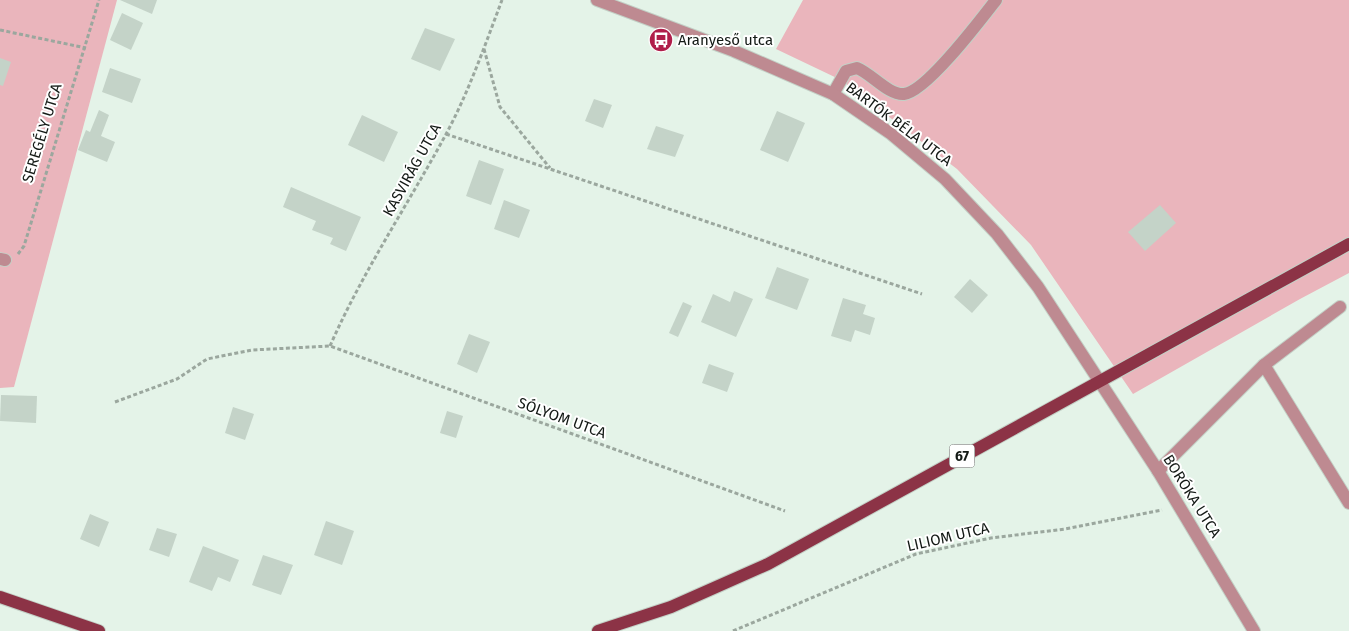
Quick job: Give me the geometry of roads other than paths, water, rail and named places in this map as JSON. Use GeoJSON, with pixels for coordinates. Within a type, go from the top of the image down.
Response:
{"type":"FeatureCollection","features":[{"type":"Feature","properties":{"kind":"main road","name":"67"},"geometry":{"type":"LineString","coordinates":[[598,631],[671,606],[768,564],[1349,244]]}},
{"type":"Feature","properties":{"kind":"main road"},"geometry":{"type":"LineString","coordinates":[[0,597],[99,631]]}},
{"type":"Feature","properties":{"kind":"street","name":"BARTÓK BÉLA UTCA"},"geometry":{"type":"LineString","coordinates":[[597,0],[734,51],[833,94],[890,133],[945,178],[997,234],[1038,287],[1100,380]]}},
{"type":"Feature","properties":{"kind":"street"},"geometry":{"type":"LineString","coordinates":[[833,94],[846,71],[857,68],[868,72],[894,92],[905,94],[917,88],[958,48],[996,0]]}},
{"type":"Feature","properties":{"kind":"street"},"geometry":{"type":"LineString","coordinates":[[1158,472],[1264,365],[1340,307]]}},
{"type":"Feature","properties":{"kind":"street"},"geometry":{"type":"LineString","coordinates":[[1264,365],[1349,503]]}},
{"type":"Feature","properties":{"kind":"street","name":"BORÓKA UTCA"},"geometry":{"type":"LineString","coordinates":[[1100,380],[1180,506],[1254,631]]}},
{"type":"Feature","properties":{"kind":"place","name":"Aranyeső utca"},"geometry":{"type":"Point","coordinates":[661,40]}}]}
